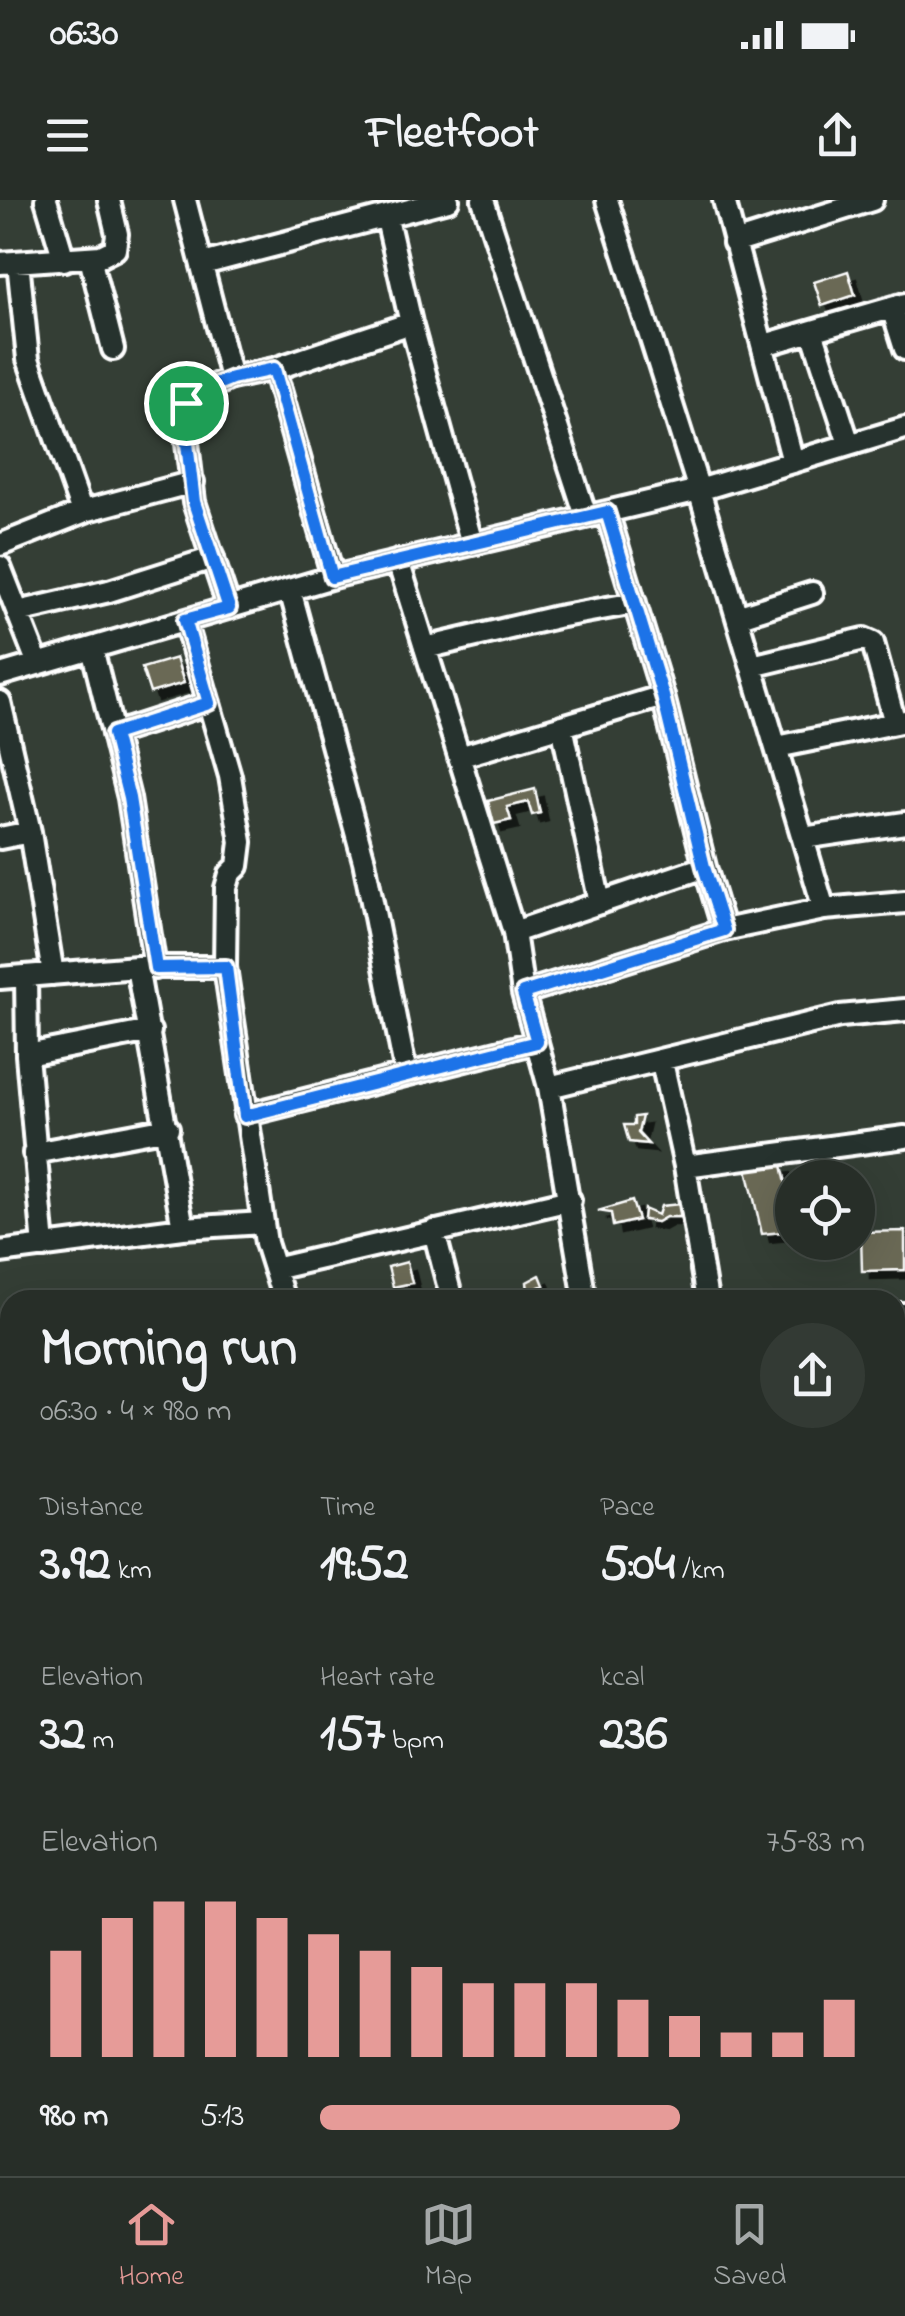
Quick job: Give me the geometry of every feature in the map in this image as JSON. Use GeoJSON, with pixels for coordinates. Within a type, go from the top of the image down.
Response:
{"type":"FeatureCollection","features":[{"type":"Feature","properties":{"kind":"street"},"geometry":{"type":"LineString","coordinates":[[46,200],[64,260]]}},
{"type":"Feature","properties":{"kind":"street"},"geometry":{"type":"LineString","coordinates":[[82,512],[28,359],[9,263],[90,258],[115,248],[118,234],[109,200]]}},
{"type":"Feature","properties":{"kind":"street"},"geometry":{"type":"LineString","coordinates":[[185,200],[232,378]]}},
{"type":"Feature","properties":{"kind":"street"},"geometry":{"type":"LineString","coordinates":[[204,264],[448,200]]}},
{"type":"Feature","properties":{"kind":"street"},"geometry":{"type":"LineString","coordinates":[[483,200],[597,514],[634,603],[663,696],[704,867],[724,930]]}},
{"type":"Feature","properties":{"kind":"street"},"geometry":{"type":"LineString","coordinates":[[607,200],[824,909]]}},
{"type":"Feature","properties":{"kind":"street"},"geometry":{"type":"LineString","coordinates":[[724,200],[794,462]]}},
{"type":"Feature","properties":{"kind":"street"},"geometry":{"type":"LineString","coordinates":[[734,243],[872,200]]}},
{"type":"Feature","properties":{"kind":"street"},"geometry":{"type":"LineString","coordinates":[[387,218],[411,323],[472,544]]}},
{"type":"Feature","properties":{"kind":"street"},"geometry":{"type":"LineString","coordinates":[[90,258],[113,349]]}},
{"type":"Feature","properties":{"kind":"street"},"geometry":{"type":"LineString","coordinates":[[764,345],[898,306],[905,350]]}},
{"type":"Feature","properties":{"kind":"street"},"geometry":{"type":"LineString","coordinates":[[229,608],[194,502],[184,418],[186,403],[193,394],[232,378],[274,369],[411,323]]}},
{"type":"Feature","properties":{"kind":"street"},"geometry":{"type":"LineString","coordinates":[[812,331],[849,444]]}},
{"type":"Feature","properties":{"kind":"street"},"geometry":{"type":"LineString","coordinates":[[274,369],[332,577]]}},
{"type":"Feature","properties":{"kind":"street"},"geometry":{"type":"LineString","coordinates":[[0,675],[332,577],[698,490],[905,428]]}},
{"type":"Feature","properties":{"kind":"street"},"geometry":{"type":"LineString","coordinates":[[0,544],[82,512],[193,482]]}},
{"type":"Feature","properties":{"kind":"street"},"geometry":{"type":"LineString","coordinates":[[18,612],[109,591],[213,558]]}},
{"type":"Feature","properties":{"kind":"street"},"geometry":{"type":"LineString","coordinates":[[398,562],[514,932],[523,993],[549,1087],[584,1290]]}},
{"type":"Feature","properties":{"kind":"street"},"geometry":{"type":"LineString","coordinates":[[0,566],[38,664]]}},
{"type":"Feature","properties":{"kind":"street"},"geometry":{"type":"LineString","coordinates":[[290,590],[364,861],[406,1074]]}},
{"type":"Feature","properties":{"kind":"street"},"geometry":{"type":"LineString","coordinates":[[737,617],[812,593]]}},
{"type":"Feature","properties":{"kind":"street"},"geometry":{"type":"LineString","coordinates":[[425,648],[634,603]]}},
{"type":"Feature","properties":{"kind":"street"},"geometry":{"type":"LineString","coordinates":[[185,620],[230,776],[241,842],[238,866],[230,874],[226,888],[226,967],[262,1223],[281,1290]]}},
{"type":"Feature","properties":{"kind":"street"},"geometry":{"type":"LineString","coordinates":[[752,666],[864,639],[873,644],[878,655],[900,722],[776,748]]}},
{"type":"Feature","properties":{"kind":"street"},"geometry":{"type":"LineString","coordinates":[[92,648],[129,798],[150,1031],[183,1228]]}},
{"type":"Feature","properties":{"kind":"street"},"geometry":{"type":"LineString","coordinates":[[459,757],[663,696]]}},
{"type":"Feature","properties":{"kind":"street"},"geometry":{"type":"LineString","coordinates":[[0,702],[30,832],[54,974]]}},
{"type":"Feature","properties":{"kind":"street"},"geometry":{"type":"LineString","coordinates":[[113,734],[209,703]]}},
{"type":"Feature","properties":{"kind":"street"},"geometry":{"type":"LineString","coordinates":[[562,726],[600,903]]}},
{"type":"Feature","properties":{"kind":"street"},"geometry":{"type":"LineString","coordinates":[[803,838],[905,823]]}},
{"type":"Feature","properties":{"kind":"street"},"geometry":{"type":"LineString","coordinates":[[0,838],[30,832]]}},
{"type":"Feature","properties":{"kind":"street"},"geometry":{"type":"LineString","coordinates":[[514,932],[704,867]]}},
{"type":"Feature","properties":{"kind":"street"},"geometry":{"type":"LineString","coordinates":[[523,993],[724,930],[824,909],[905,902]]}},
{"type":"Feature","properties":{"kind":"street"},"geometry":{"type":"LineString","coordinates":[[0,978],[146,967],[226,967]]}},
{"type":"Feature","properties":{"kind":"street"},"geometry":{"type":"LineString","coordinates":[[26,976],[27,1054],[44,1247]]}},
{"type":"Feature","properties":{"kind":"street"},"geometry":{"type":"LineString","coordinates":[[549,1087],[840,1016],[905,1010]]}},
{"type":"Feature","properties":{"kind":"street"},"geometry":{"type":"LineString","coordinates":[[27,1054],[150,1031]]}},
{"type":"Feature","properties":{"kind":"street"},"geometry":{"type":"LineString","coordinates":[[245,1116],[537,1042]]}},
{"type":"Feature","properties":{"kind":"street"},"geometry":{"type":"LineString","coordinates":[[662,1062],[685,1166],[705,1290]]}},
{"type":"Feature","properties":{"kind":"street"},"geometry":{"type":"LineString","coordinates":[[34,1153],[168,1128]]}},
{"type":"Feature","properties":{"kind":"street"},"geometry":{"type":"LineString","coordinates":[[685,1166],[905,1137]]}},
{"type":"Feature","properties":{"kind":"street"},"geometry":{"type":"LineString","coordinates":[[274,1269],[570,1200]]}},
{"type":"Feature","properties":{"kind":"street"},"geometry":{"type":"LineString","coordinates":[[0,1252],[183,1228],[262,1223]]}},
{"type":"Feature","properties":{"kind":"street"},"geometry":{"type":"LineString","coordinates":[[434,1231],[449,1290]]}},
{"type":"Feature","properties":{"kind":"building"},"geometry":{"type":"Polygon","coordinates":[[[848,271],[855,295],[822,306],[814,282],[848,271]]]}},
{"type":"Feature","properties":{"kind":"building"},"geometry":{"type":"Polygon","coordinates":[[[176,658],[184,683],[150,693],[142,668],[176,658]]]}},
{"type":"Feature","properties":{"kind":"building"},"geometry":{"type":"Polygon","coordinates":[[[535,789],[540,813],[532,815],[528,802],[507,807],[511,820],[494,824],[488,801],[535,789]]]}},
{"type":"Feature","properties":{"kind":"building"},"geometry":{"type":"Polygon","coordinates":[[[642,1116],[638,1133],[648,1144],[629,1142],[624,1125],[634,1125],[634,1117],[642,1116]]]}},
{"type":"Feature","properties":{"kind":"building"},"geometry":{"type":"Polygon","coordinates":[[[775,1166],[775,1233],[762,1234],[747,1169],[775,1166]]]}},
{"type":"Feature","properties":{"kind":"building"},"geometry":{"type":"Polygon","coordinates":[[[632,1201],[638,1220],[613,1226],[611,1213],[598,1211],[632,1201]]]}},
{"type":"Feature","properties":{"kind":"building"},"geometry":{"type":"Polygon","coordinates":[[[680,1204],[683,1217],[666,1217],[657,1222],[643,1220],[644,1209],[658,1215],[661,1206],[680,1204]]]}},
{"type":"Feature","properties":{"kind":"building"},"geometry":{"type":"Polygon","coordinates":[[[905,1231],[905,1270],[862,1271],[862,1260],[875,1260],[875,1232],[905,1231]]]}},
{"type":"Feature","properties":{"kind":"building"},"geometry":{"type":"Polygon","coordinates":[[[407,1262],[412,1283],[393,1287],[388,1267],[407,1262]]]}},
{"type":"Feature","properties":{"kind":"building"},"geometry":{"type":"Polygon","coordinates":[[[540,1275],[544,1285],[539,1287],[541,1290],[528,1290],[527,1282],[540,1275]]]}},
{"type":"Feature","properties":{"kind":"route"},"geometry":{"type":"LineString","coordinates":[[274,369],[332,577],[607,512],[663,696],[704,867],[724,930],[523,993],[537,1042],[245,1116],[226,967],[156,968],[129,798],[113,734],[209,703],[185,620],[229,608],[194,502],[184,418],[186,403],[193,394],[232,378],[274,369]]}}]}
